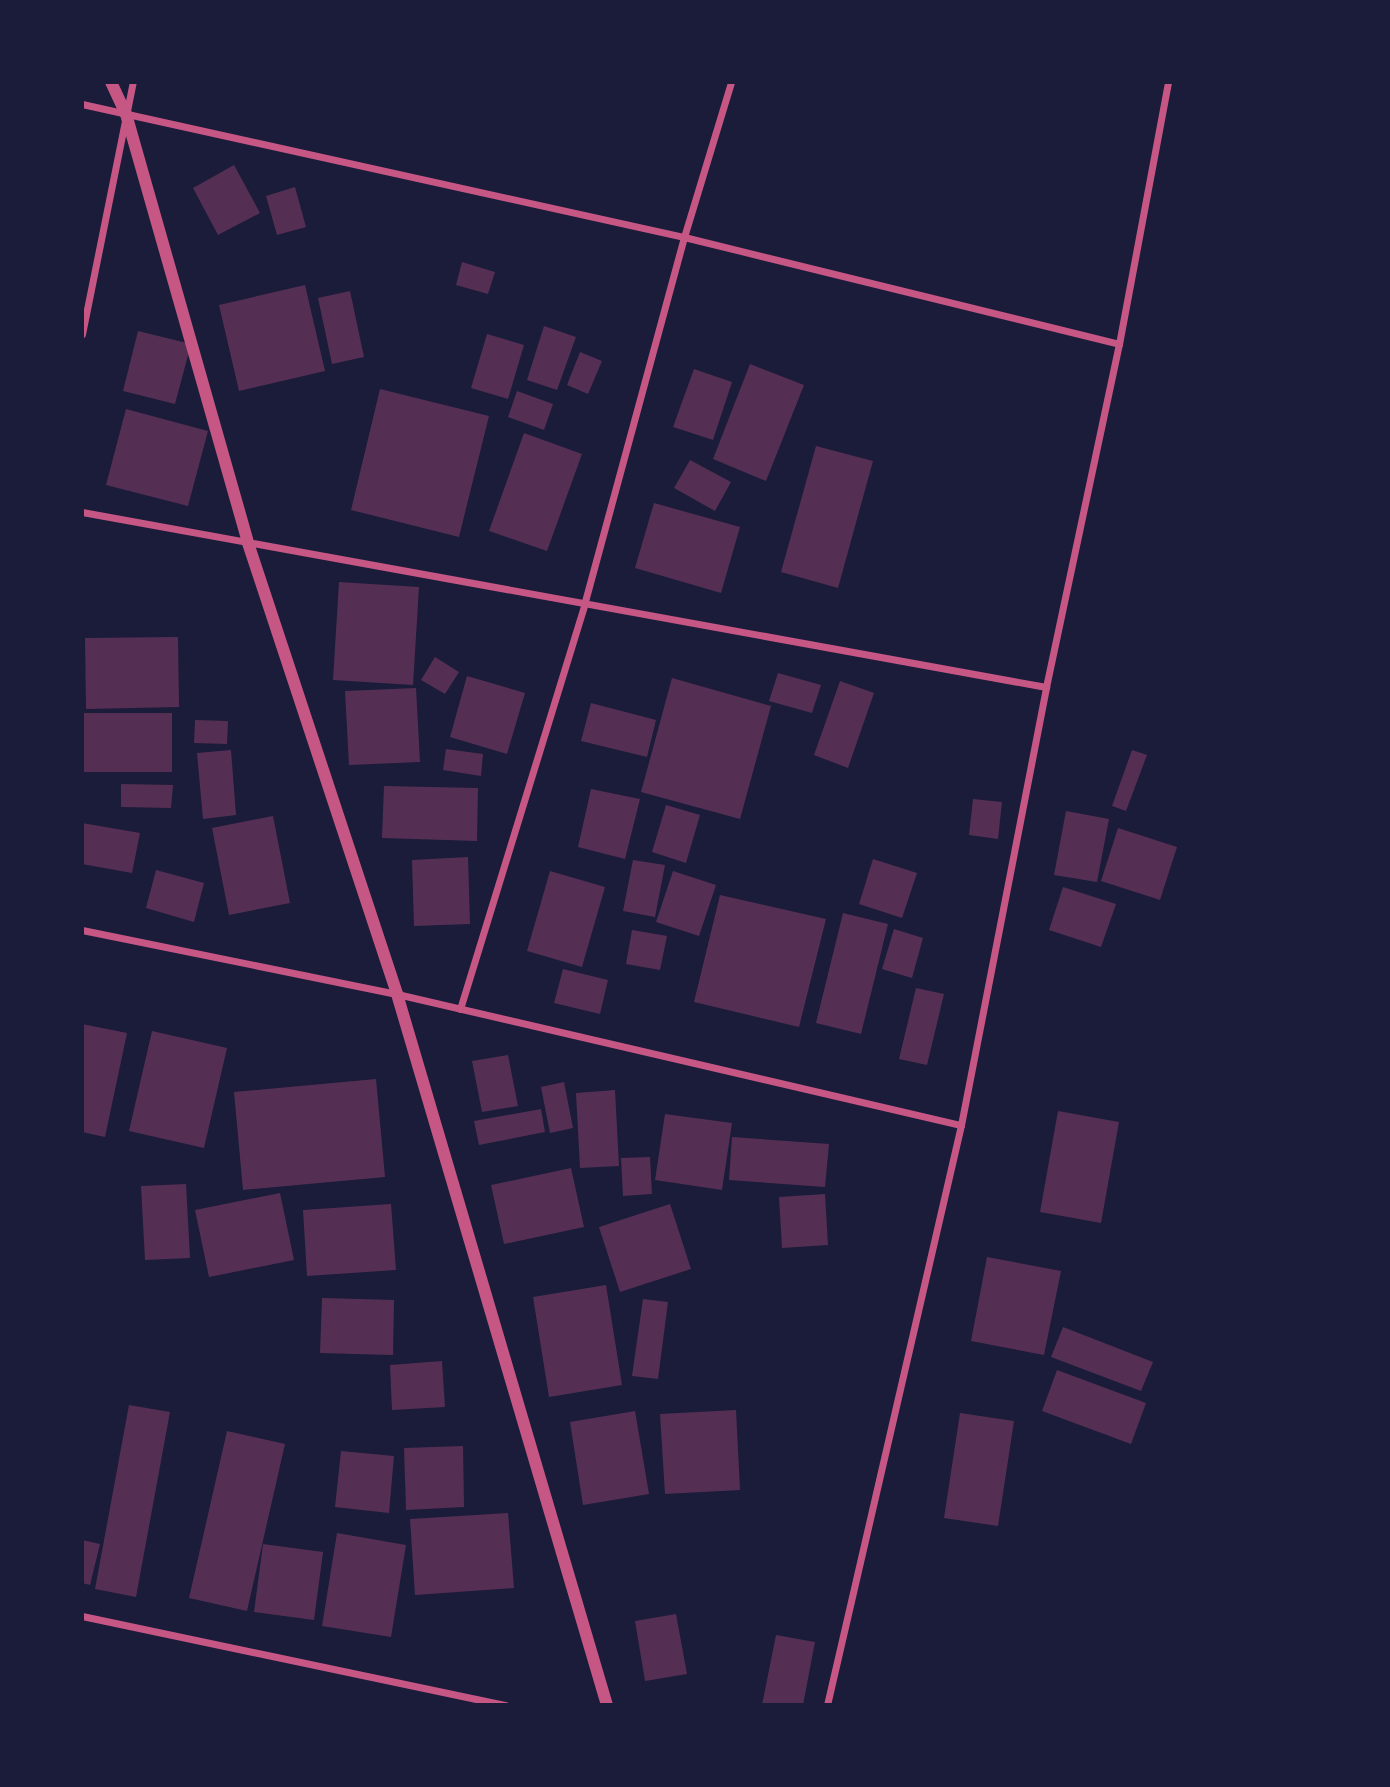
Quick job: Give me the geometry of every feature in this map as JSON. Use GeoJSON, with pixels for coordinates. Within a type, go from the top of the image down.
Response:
{"type":"FeatureCollection","features":[{"type":"Feature","properties":{"kind":"street"},"geometry":{"type":"LineString","coordinates":[[111,82],[126,114],[247,540],[397,994],[607,1705]]}},
{"type":"Feature","properties":{"kind":"street"},"geometry":{"type":"LineString","coordinates":[[82,334],[133,82]]}},
{"type":"Feature","properties":{"kind":"street"},"geometry":{"type":"LineString","coordinates":[[460,1009],[584,606],[684,237],[731,82]]}},
{"type":"Feature","properties":{"kind":"street"},"geometry":{"type":"LineString","coordinates":[[827,1705],[961,1125],[1046,687],[1119,344],[1168,82]]}},
{"type":"Feature","properties":{"kind":"street"},"geometry":{"type":"LineString","coordinates":[[82,104],[684,237],[1119,344]]}},
{"type":"Feature","properties":{"kind":"street"},"geometry":{"type":"LineString","coordinates":[[82,512],[247,540],[584,606],[1046,687]]}},
{"type":"Feature","properties":{"kind":"street"},"geometry":{"type":"LineString","coordinates":[[82,930],[397,994],[961,1125]]}},
{"type":"Feature","properties":{"kind":"street"},"geometry":{"type":"LineString","coordinates":[[82,1616],[506,1705]]}},
{"type":"Feature","properties":{"kind":"building"},"geometry":{"type":"Polygon","coordinates":[[[234,165],[260,213],[218,235],[193,188],[234,165]]]}},
{"type":"Feature","properties":{"kind":"building"},"geometry":{"type":"Polygon","coordinates":[[[295,187],[306,227],[277,235],[266,196],[295,187]]]}},
{"type":"Feature","properties":{"kind":"building"},"geometry":{"type":"Polygon","coordinates":[[[462,262],[495,272],[488,294],[456,285],[462,262]]]}},
{"type":"Feature","properties":{"kind":"building"},"geometry":{"type":"Polygon","coordinates":[[[305,285],[325,371],[239,391],[219,305],[305,285]]]}},
{"type":"Feature","properties":{"kind":"building"},"geometry":{"type":"Polygon","coordinates":[[[350,291],[364,357],[332,364],[318,298],[350,291]]]}},
{"type":"Feature","properties":{"kind":"building"},"geometry":{"type":"Polygon","coordinates":[[[544,326],[576,337],[557,390],[527,380],[544,326]]]}},
{"type":"Feature","properties":{"kind":"building"},"geometry":{"type":"Polygon","coordinates":[[[138,331],[191,344],[175,404],[123,391],[138,331]]]}},
{"type":"Feature","properties":{"kind":"building"},"geometry":{"type":"Polygon","coordinates":[[[487,334],[524,345],[508,399],[471,388],[487,334]]]}},
{"type":"Feature","properties":{"kind":"building"},"geometry":{"type":"Polygon","coordinates":[[[580,352],[602,361],[588,394],[567,385],[580,352]]]}},
{"type":"Feature","properties":{"kind":"building"},"geometry":{"type":"Polygon","coordinates":[[[750,364],[804,385],[766,481],[713,459],[750,364]]]}},
{"type":"Feature","properties":{"kind":"building"},"geometry":{"type":"Polygon","coordinates":[[[694,369],[732,382],[713,440],[673,427],[694,369]]]}},
{"type":"Feature","properties":{"kind":"building"},"geometry":{"type":"Polygon","coordinates":[[[380,389],[489,416],[459,537],[351,510],[380,389]]]}},
{"type":"Feature","properties":{"kind":"building"},"geometry":{"type":"Polygon","coordinates":[[[517,391],[553,404],[544,430],[508,417],[517,391]]]}},
{"type":"Feature","properties":{"kind":"building"},"geometry":{"type":"Polygon","coordinates":[[[126,409],[208,431],[188,506],[106,485],[126,409]]]}},
{"type":"Feature","properties":{"kind":"building"},"geometry":{"type":"Polygon","coordinates":[[[524,433],[582,454],[547,551],[489,531],[524,433]]]}},
{"type":"Feature","properties":{"kind":"building"},"geometry":{"type":"Polygon","coordinates":[[[816,446],[873,461],[838,588],[781,572],[816,446]]]}},
{"type":"Feature","properties":{"kind":"building"},"geometry":{"type":"Polygon","coordinates":[[[690,460],[731,482],[715,511],[674,488],[690,460]]]}},
{"type":"Feature","properties":{"kind":"building"},"geometry":{"type":"Polygon","coordinates":[[[654,503],[740,527],[721,593],[635,568],[654,503]]]}},
{"type":"Feature","properties":{"kind":"building"},"geometry":{"type":"Polygon","coordinates":[[[339,582],[419,587],[413,685],[333,680],[339,582]]]}},
{"type":"Feature","properties":{"kind":"building"},"geometry":{"type":"Polygon","coordinates":[[[178,637],[179,707],[86,709],[85,638],[178,637]]]}},
{"type":"Feature","properties":{"kind":"building"},"geometry":{"type":"Polygon","coordinates":[[[435,657],[459,672],[445,694],[421,680],[435,657]]]}},
{"type":"Feature","properties":{"kind":"building"},"geometry":{"type":"Polygon","coordinates":[[[778,673],[821,685],[812,713],[769,701],[778,673]]]}},
{"type":"Feature","properties":{"kind":"building"},"geometry":{"type":"Polygon","coordinates":[[[467,676],[525,693],[507,754],[450,737],[467,676]]]}},
{"type":"Feature","properties":{"kind":"building"},"geometry":{"type":"Polygon","coordinates":[[[672,678],[771,706],[740,819],[641,792],[672,678]]]}},
{"type":"Feature","properties":{"kind":"building"},"geometry":{"type":"Polygon","coordinates":[[[840,681],[874,693],[848,768],[814,755],[840,681]]]}},
{"type":"Feature","properties":{"kind":"building"},"geometry":{"type":"Polygon","coordinates":[[[416,688],[420,762],[349,765],[345,691],[416,688]]]}},
{"type":"Feature","properties":{"kind":"building"},"geometry":{"type":"Polygon","coordinates":[[[591,703],[656,720],[647,757],[581,741],[591,703]]]}},
{"type":"Feature","properties":{"kind":"building"},"geometry":{"type":"Polygon","coordinates":[[[82,713],[172,713],[172,772],[82,772],[82,713]]]}},
{"type":"Feature","properties":{"kind":"building"},"geometry":{"type":"Polygon","coordinates":[[[195,720],[228,721],[227,744],[194,743],[195,720]]]}},
{"type":"Feature","properties":{"kind":"building"},"geometry":{"type":"Polygon","coordinates":[[[446,749],[483,754],[481,776],[443,770],[446,749]]]}},
{"type":"Feature","properties":{"kind":"building"},"geometry":{"type":"Polygon","coordinates":[[[231,750],[236,815],[203,819],[197,753],[231,750]]]}},
{"type":"Feature","properties":{"kind":"building"},"geometry":{"type":"Polygon","coordinates":[[[1132,750],[1147,755],[1126,811],[1112,806],[1132,750]]]}},
{"type":"Feature","properties":{"kind":"building"},"geometry":{"type":"Polygon","coordinates":[[[121,784],[173,785],[171,808],[121,807],[121,784]]]}},
{"type":"Feature","properties":{"kind":"building"},"geometry":{"type":"Polygon","coordinates":[[[384,786],[478,788],[477,841],[382,838],[384,786]]]}},
{"type":"Feature","properties":{"kind":"building"},"geometry":{"type":"Polygon","coordinates":[[[591,789],[640,799],[625,859],[578,847],[591,789]]]}},
{"type":"Feature","properties":{"kind":"building"},"geometry":{"type":"Polygon","coordinates":[[[973,799],[1002,802],[998,839],[969,835],[973,799]]]}},
{"type":"Feature","properties":{"kind":"building"},"geometry":{"type":"Polygon","coordinates":[[[666,805],[700,815],[686,863],[652,852],[666,805]]]}},
{"type":"Feature","properties":{"kind":"building"},"geometry":{"type":"Polygon","coordinates":[[[1066,811],[1109,819],[1097,882],[1054,875],[1066,811]]]}},
{"type":"Feature","properties":{"kind":"building"},"geometry":{"type":"Polygon","coordinates":[[[273,816],[290,903],[229,915],[212,828],[273,816]]]}},
{"type":"Feature","properties":{"kind":"building"},"geometry":{"type":"Polygon","coordinates":[[[82,823],[140,833],[132,873],[82,864],[82,823]]]}},
{"type":"Feature","properties":{"kind":"building"},"geometry":{"type":"Polygon","coordinates":[[[1118,828],[1177,847],[1160,900],[1101,881],[1118,828]]]}},
{"type":"Feature","properties":{"kind":"building"},"geometry":{"type":"Polygon","coordinates":[[[468,857],[470,924],[414,926],[412,860],[468,857]]]}},
{"type":"Feature","properties":{"kind":"building"},"geometry":{"type":"Polygon","coordinates":[[[873,859],[917,873],[902,918],[859,904],[873,859]]]}},
{"type":"Feature","properties":{"kind":"building"},"geometry":{"type":"Polygon","coordinates":[[[633,860],[665,865],[655,917],[623,911],[633,860]]]}},
{"type":"Feature","properties":{"kind":"building"},"geometry":{"type":"Polygon","coordinates":[[[156,870],[204,883],[194,922],[146,908],[156,870]]]}},
{"type":"Feature","properties":{"kind":"building"},"geometry":{"type":"Polygon","coordinates":[[[550,871],[605,887],[582,967],[527,951],[550,871]]]}},
{"type":"Feature","properties":{"kind":"building"},"geometry":{"type":"Polygon","coordinates":[[[673,871],[716,885],[699,936],[656,922],[673,871]]]}},
{"type":"Feature","properties":{"kind":"building"},"geometry":{"type":"Polygon","coordinates":[[[1063,887],[1116,904],[1101,947],[1049,930],[1063,887]]]}},
{"type":"Feature","properties":{"kind":"building"},"geometry":{"type":"Polygon","coordinates":[[[720,895],[826,919],[799,1027],[694,1002],[720,895]]]}},
{"type":"Feature","properties":{"kind":"building"},"geometry":{"type":"Polygon","coordinates":[[[843,913],[888,924],[861,1034],[816,1023],[843,913]]]}},
{"type":"Feature","properties":{"kind":"building"},"geometry":{"type":"Polygon","coordinates":[[[894,929],[923,938],[912,978],[882,969],[894,929]]]}},
{"type":"Feature","properties":{"kind":"building"},"geometry":{"type":"Polygon","coordinates":[[[632,930],[667,936],[660,970],[626,964],[632,930]]]}},
{"type":"Feature","properties":{"kind":"building"},"geometry":{"type":"Polygon","coordinates":[[[563,969],[608,980],[600,1014],[554,1003],[563,969]]]}},
{"type":"Feature","properties":{"kind":"building"},"geometry":{"type":"Polygon","coordinates":[[[916,988],[944,994],[927,1065],[899,1059],[916,988]]]}},
{"type":"Feature","properties":{"kind":"building"},"geometry":{"type":"Polygon","coordinates":[[[82,1024],[127,1033],[105,1137],[82,1132],[82,1024]]]}},
{"type":"Feature","properties":{"kind":"building"},"geometry":{"type":"Polygon","coordinates":[[[152,1031],[227,1048],[204,1148],[129,1131],[152,1031]]]}},
{"type":"Feature","properties":{"kind":"building"},"geometry":{"type":"Polygon","coordinates":[[[508,1055],[518,1106],[482,1112],[472,1061],[508,1055]]]}},
{"type":"Feature","properties":{"kind":"building"},"geometry":{"type":"Polygon","coordinates":[[[376,1079],[385,1177],[243,1190],[234,1092],[376,1079]]]}},
{"type":"Feature","properties":{"kind":"building"},"geometry":{"type":"Polygon","coordinates":[[[564,1082],[573,1128],[550,1133],[541,1087],[564,1082]]]}},
{"type":"Feature","properties":{"kind":"building"},"geometry":{"type":"Polygon","coordinates":[[[615,1090],[619,1166],[580,1168],[576,1093],[615,1090]]]}},
{"type":"Feature","properties":{"kind":"building"},"geometry":{"type":"Polygon","coordinates":[[[541,1109],[545,1132],[479,1145],[474,1121],[541,1109]]]}},
{"type":"Feature","properties":{"kind":"building"},"geometry":{"type":"Polygon","coordinates":[[[1058,1111],[1119,1122],[1101,1223],[1040,1212],[1058,1111]]]}},
{"type":"Feature","properties":{"kind":"building"},"geometry":{"type":"Polygon","coordinates":[[[665,1114],[732,1123],[722,1190],[655,1180],[665,1114]]]}},
{"type":"Feature","properties":{"kind":"building"},"geometry":{"type":"Polygon","coordinates":[[[732,1137],[829,1144],[825,1187],[729,1180],[732,1137]]]}},
{"type":"Feature","properties":{"kind":"building"},"geometry":{"type":"Polygon","coordinates":[[[650,1157],[652,1194],[623,1196],[621,1158],[650,1157]]]}},
{"type":"Feature","properties":{"kind":"building"},"geometry":{"type":"Polygon","coordinates":[[[571,1168],[584,1227],[504,1244],[491,1185],[571,1168]]]}},
{"type":"Feature","properties":{"kind":"building"},"geometry":{"type":"Polygon","coordinates":[[[186,1184],[190,1258],[145,1260],[141,1186],[186,1184]]]}},
{"type":"Feature","properties":{"kind":"building"},"geometry":{"type":"Polygon","coordinates":[[[280,1193],[294,1260],[209,1277],[195,1210],[280,1193]]]}},
{"type":"Feature","properties":{"kind":"building"},"geometry":{"type":"Polygon","coordinates":[[[825,1194],[828,1245],[782,1248],[779,1197],[825,1194]]]}},
{"type":"Feature","properties":{"kind":"building"},"geometry":{"type":"Polygon","coordinates":[[[391,1204],[396,1270],[307,1276],[303,1210],[391,1204]]]}},
{"type":"Feature","properties":{"kind":"building"},"geometry":{"type":"Polygon","coordinates":[[[670,1204],[691,1269],[620,1292],[599,1227],[670,1204]]]}},
{"type":"Feature","properties":{"kind":"building"},"geometry":{"type":"Polygon","coordinates":[[[987,1257],[1061,1271],[1044,1355],[971,1341],[987,1257]]]}},
{"type":"Feature","properties":{"kind":"building"},"geometry":{"type":"Polygon","coordinates":[[[606,1285],[622,1385],[549,1397],[533,1297],[606,1285]]]}},
{"type":"Feature","properties":{"kind":"building"},"geometry":{"type":"Polygon","coordinates":[[[322,1298],[394,1300],[393,1355],[320,1353],[322,1298]]]}},
{"type":"Feature","properties":{"kind":"building"},"geometry":{"type":"Polygon","coordinates":[[[643,1299],[668,1302],[658,1379],[632,1376],[643,1299]]]}},
{"type":"Feature","properties":{"kind":"building"},"geometry":{"type":"Polygon","coordinates":[[[1063,1327],[1153,1362],[1141,1391],[1051,1357],[1063,1327]]]}},
{"type":"Feature","properties":{"kind":"building"},"geometry":{"type":"Polygon","coordinates":[[[442,1361],[445,1407],[392,1410],[390,1365],[442,1361]]]}},
{"type":"Feature","properties":{"kind":"building"},"geometry":{"type":"Polygon","coordinates":[[[1057,1370],[1146,1403],[1131,1444],[1042,1411],[1057,1370]]]}},
{"type":"Feature","properties":{"kind":"building"},"geometry":{"type":"Polygon","coordinates":[[[129,1405],[170,1412],[136,1597],[95,1589],[129,1405]]]}},
{"type":"Feature","properties":{"kind":"building"},"geometry":{"type":"Polygon","coordinates":[[[736,1410],[740,1490],[665,1494],[660,1414],[736,1410]]]}},
{"type":"Feature","properties":{"kind":"building"},"geometry":{"type":"Polygon","coordinates":[[[635,1411],[649,1494],[583,1505],[570,1422],[635,1411]]]}},
{"type":"Feature","properties":{"kind":"building"},"geometry":{"type":"Polygon","coordinates":[[[960,1413],[1014,1421],[998,1526],[944,1518],[960,1413]]]}},
{"type":"Feature","properties":{"kind":"building"},"geometry":{"type":"Polygon","coordinates":[[[227,1431],[285,1444],[247,1611],[189,1598],[227,1431]]]}},
{"type":"Feature","properties":{"kind":"building"},"geometry":{"type":"Polygon","coordinates":[[[463,1446],[464,1507],[406,1510],[404,1448],[463,1446]]]}},
{"type":"Feature","properties":{"kind":"building"},"geometry":{"type":"Polygon","coordinates":[[[341,1451],[394,1456],[389,1513],[335,1507],[341,1451]]]}},
{"type":"Feature","properties":{"kind":"building"},"geometry":{"type":"Polygon","coordinates":[[[508,1513],[514,1588],[415,1595],[410,1519],[508,1513]]]}},
{"type":"Feature","properties":{"kind":"building"},"geometry":{"type":"Polygon","coordinates":[[[337,1533],[406,1545],[391,1637],[322,1626],[337,1533]]]}},
{"type":"Feature","properties":{"kind":"building"},"geometry":{"type":"Polygon","coordinates":[[[82,1540],[100,1544],[90,1585],[82,1583],[82,1540]]]}},
{"type":"Feature","properties":{"kind":"building"},"geometry":{"type":"Polygon","coordinates":[[[263,1544],[323,1552],[314,1620],[254,1612],[263,1544]]]}},
{"type":"Feature","properties":{"kind":"building"},"geometry":{"type":"Polygon","coordinates":[[[676,1614],[687,1674],[645,1681],[635,1621],[676,1614]]]}},
{"type":"Feature","properties":{"kind":"building"},"geometry":{"type":"Polygon","coordinates":[[[776,1635],[815,1642],[803,1705],[762,1705],[776,1635]]]}}]}
